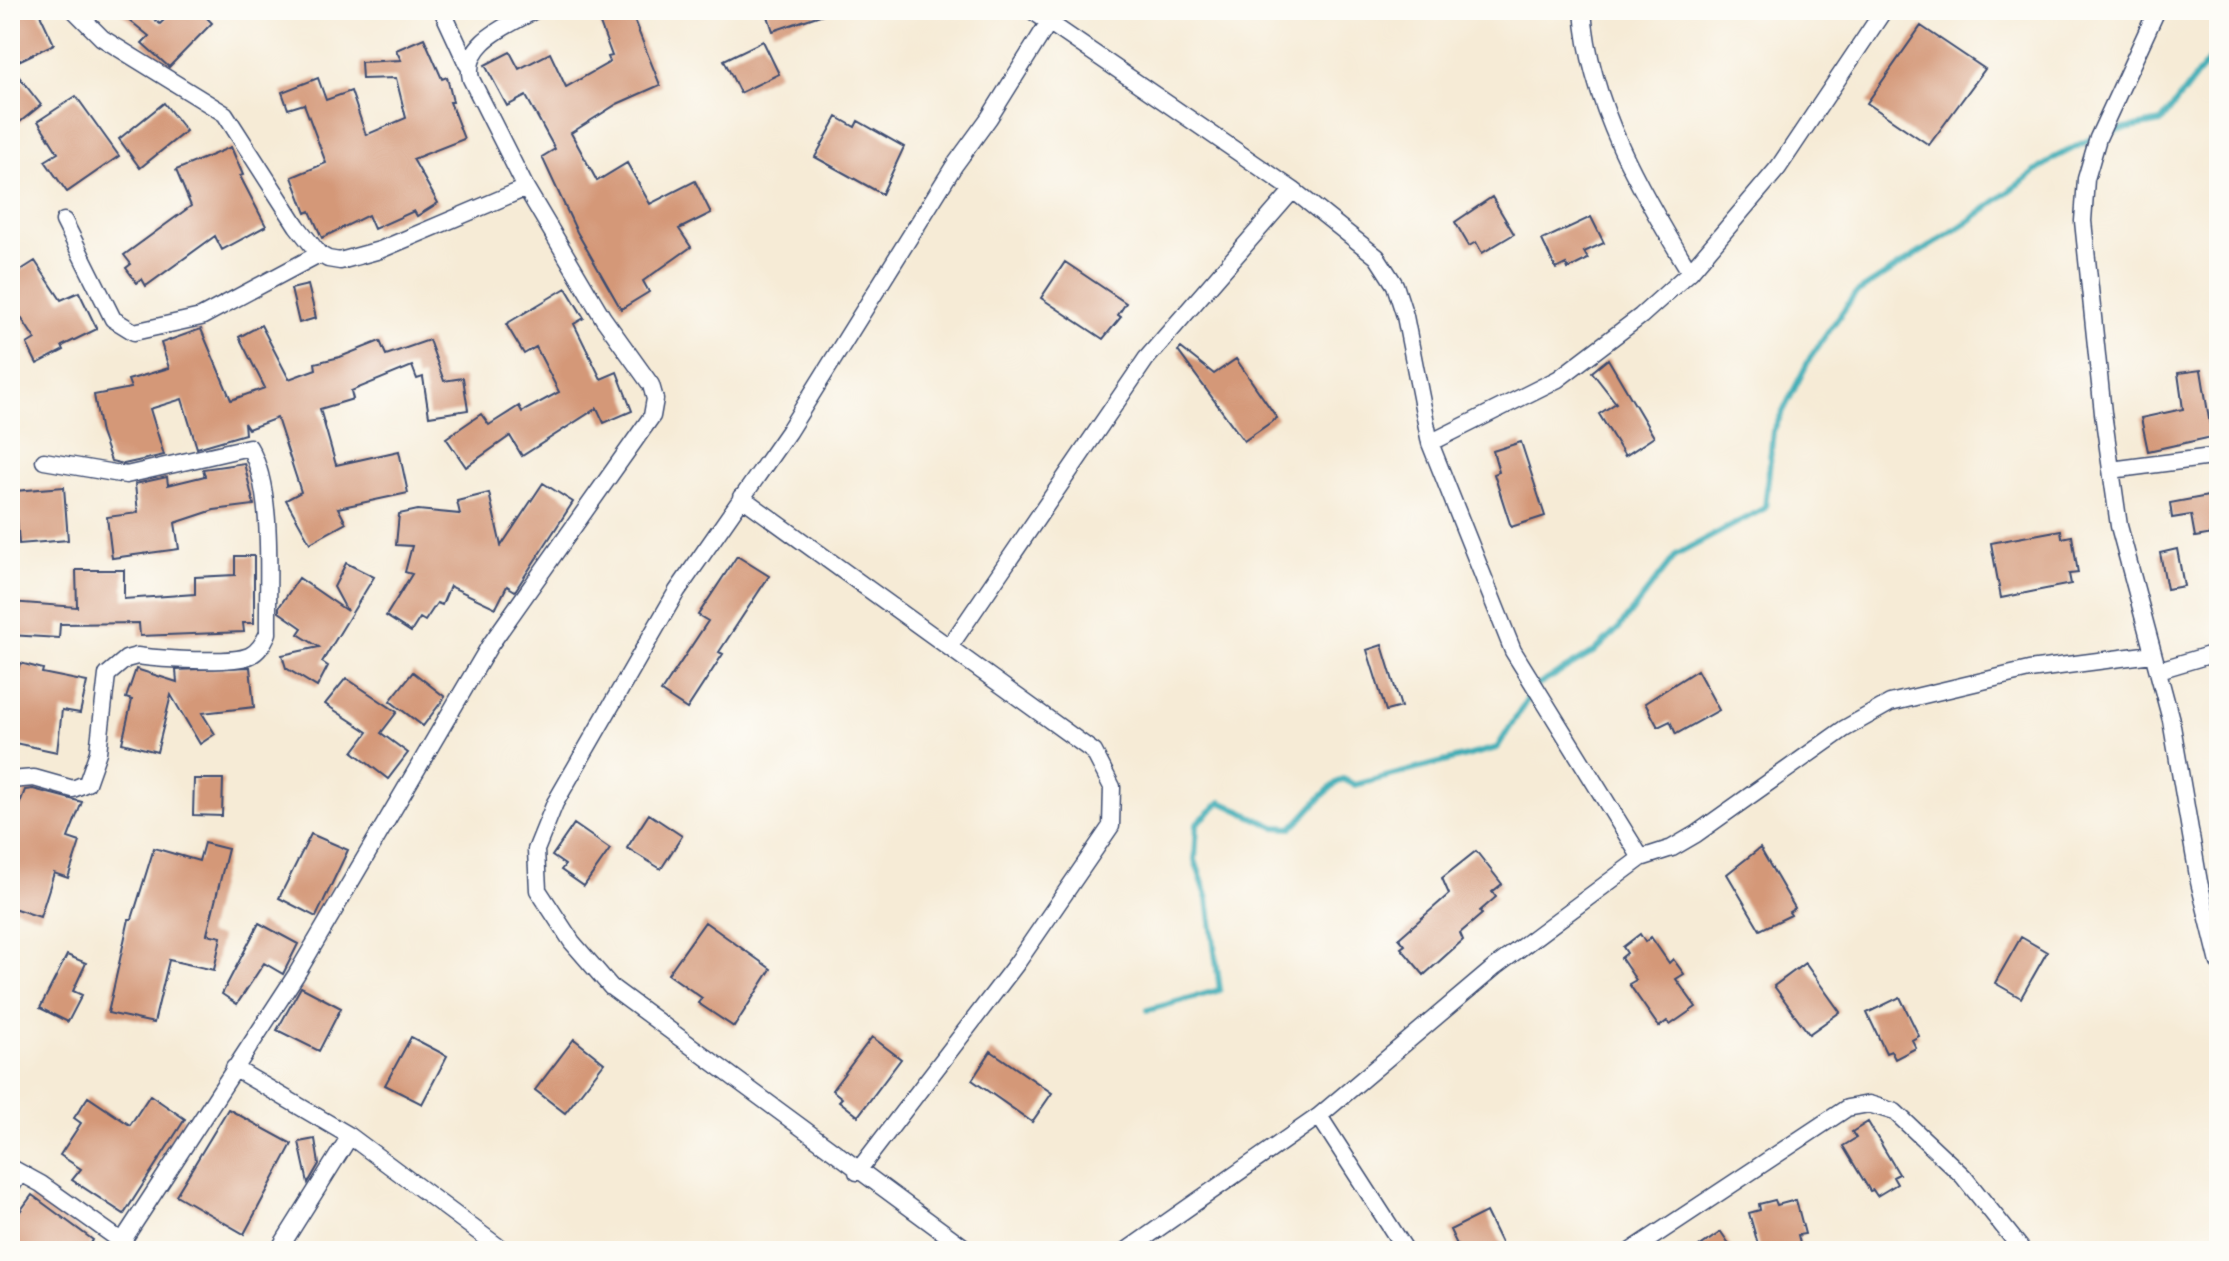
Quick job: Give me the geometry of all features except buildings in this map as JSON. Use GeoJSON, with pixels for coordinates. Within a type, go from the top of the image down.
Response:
{"type":"FeatureCollection","features":[{"type":"Feature","properties":{"kind":"street"},"geometry":{"type":"LineString","coordinates":[[74,10],[102,38],[225,114],[265,181],[319,254],[340,261],[380,250],[526,188]]}},
{"type":"Feature","properties":{"kind":"street"},"geometry":{"type":"LineString","coordinates":[[10,1189],[15,1170],[118,1246],[296,975],[370,843],[490,645],[652,416],[655,399],[651,385],[603,318],[526,188],[471,79],[442,10]]}},
{"type":"Feature","properties":{"kind":"street"},"geometry":{"type":"LineString","coordinates":[[467,64],[474,49],[535,10]]}},
{"type":"Feature","properties":{"kind":"street"},"geometry":{"type":"LineString","coordinates":[[1031,10],[1293,190],[1377,257],[1395,285],[1430,443],[1513,651],[1641,858]]}},
{"type":"Feature","properties":{"kind":"street"},"geometry":{"type":"LineString","coordinates":[[1583,10],[1584,38],[1597,84],[1648,204],[1690,272]]}},
{"type":"Feature","properties":{"kind":"street"},"geometry":{"type":"LineString","coordinates":[[1430,443],[1558,379],[1641,316],[1690,272],[1778,168],[1884,10]]}},
{"type":"Feature","properties":{"kind":"street"},"geometry":{"type":"LineString","coordinates":[[2157,10],[2098,138],[2086,179],[2083,221],[2119,526],[2153,642],[2152,654],[2171,720],[2199,882],[2219,963]]}},
{"type":"Feature","properties":{"kind":"street"},"geometry":{"type":"LineString","coordinates":[[969,1251],[857,1172],[611,987],[572,942],[538,890],[536,850],[555,803],[677,591],[788,432],[954,166],[989,118],[1049,22]]}},
{"type":"Feature","properties":{"kind":"street"},"geometry":{"type":"LineString","coordinates":[[950,646],[1146,359],[1293,190]]}},
{"type":"Feature","properties":{"kind":"street"},"geometry":{"type":"LineString","coordinates":[[64,221],[113,319],[134,332],[201,317],[319,254]]}},
{"type":"Feature","properties":{"kind":"street"},"geometry":{"type":"LineString","coordinates":[[12,778],[34,778],[73,789],[87,783],[98,752],[107,675],[126,659],[137,656],[225,660],[250,656],[263,645],[268,633],[267,529],[257,461],[249,447],[126,475],[44,461]]}},
{"type":"Feature","properties":{"kind":"street"},"geometry":{"type":"LineString","coordinates":[[2111,470],[2219,456]]}},
{"type":"Feature","properties":{"kind":"street"},"geometry":{"type":"LineString","coordinates":[[741,497],[1094,752],[1112,787],[1111,826],[1017,963],[857,1172]]}},
{"type":"Feature","properties":{"kind":"street"},"geometry":{"type":"LineString","coordinates":[[2159,670],[2219,652]]}},
{"type":"Feature","properties":{"kind":"street"},"geometry":{"type":"LineString","coordinates":[[1126,1251],[1319,1116],[1495,967],[1641,858],[1672,848],[1696,834],[1844,729],[1890,703],[2029,670],[2152,654]]}},
{"type":"Feature","properties":{"kind":"street"},"geometry":{"type":"LineString","coordinates":[[234,1068],[350,1136],[504,1251]]}},
{"type":"Feature","properties":{"kind":"street"},"geometry":{"type":"LineString","coordinates":[[1631,1251],[1847,1108],[1869,1104],[1895,1112],[1963,1176],[2023,1251]]}},
{"type":"Feature","properties":{"kind":"street"},"geometry":{"type":"LineString","coordinates":[[1319,1116],[1406,1251]]}},
{"type":"Feature","properties":{"kind":"street"},"geometry":{"type":"LineString","coordinates":[[278,1251],[350,1136]]}},
{"type":"Feature","properties":{"kind":"waterway"},"geometry":{"type":"LineString","coordinates":[[2104,133],[2161,122],[2219,47]]}},
{"type":"Feature","properties":{"kind":"waterway"},"geometry":{"type":"LineString","coordinates":[[1148,1010],[1220,990],[1208,899],[1195,860],[1197,823],[1221,802],[1275,827],[1292,828],[1343,779],[1355,785],[1497,748],[1535,687],[1594,652],[1619,628],[1676,555],[1765,508],[1773,431],[1810,358],[1855,294],[1969,221],[2054,158],[2093,138]]}}]}
